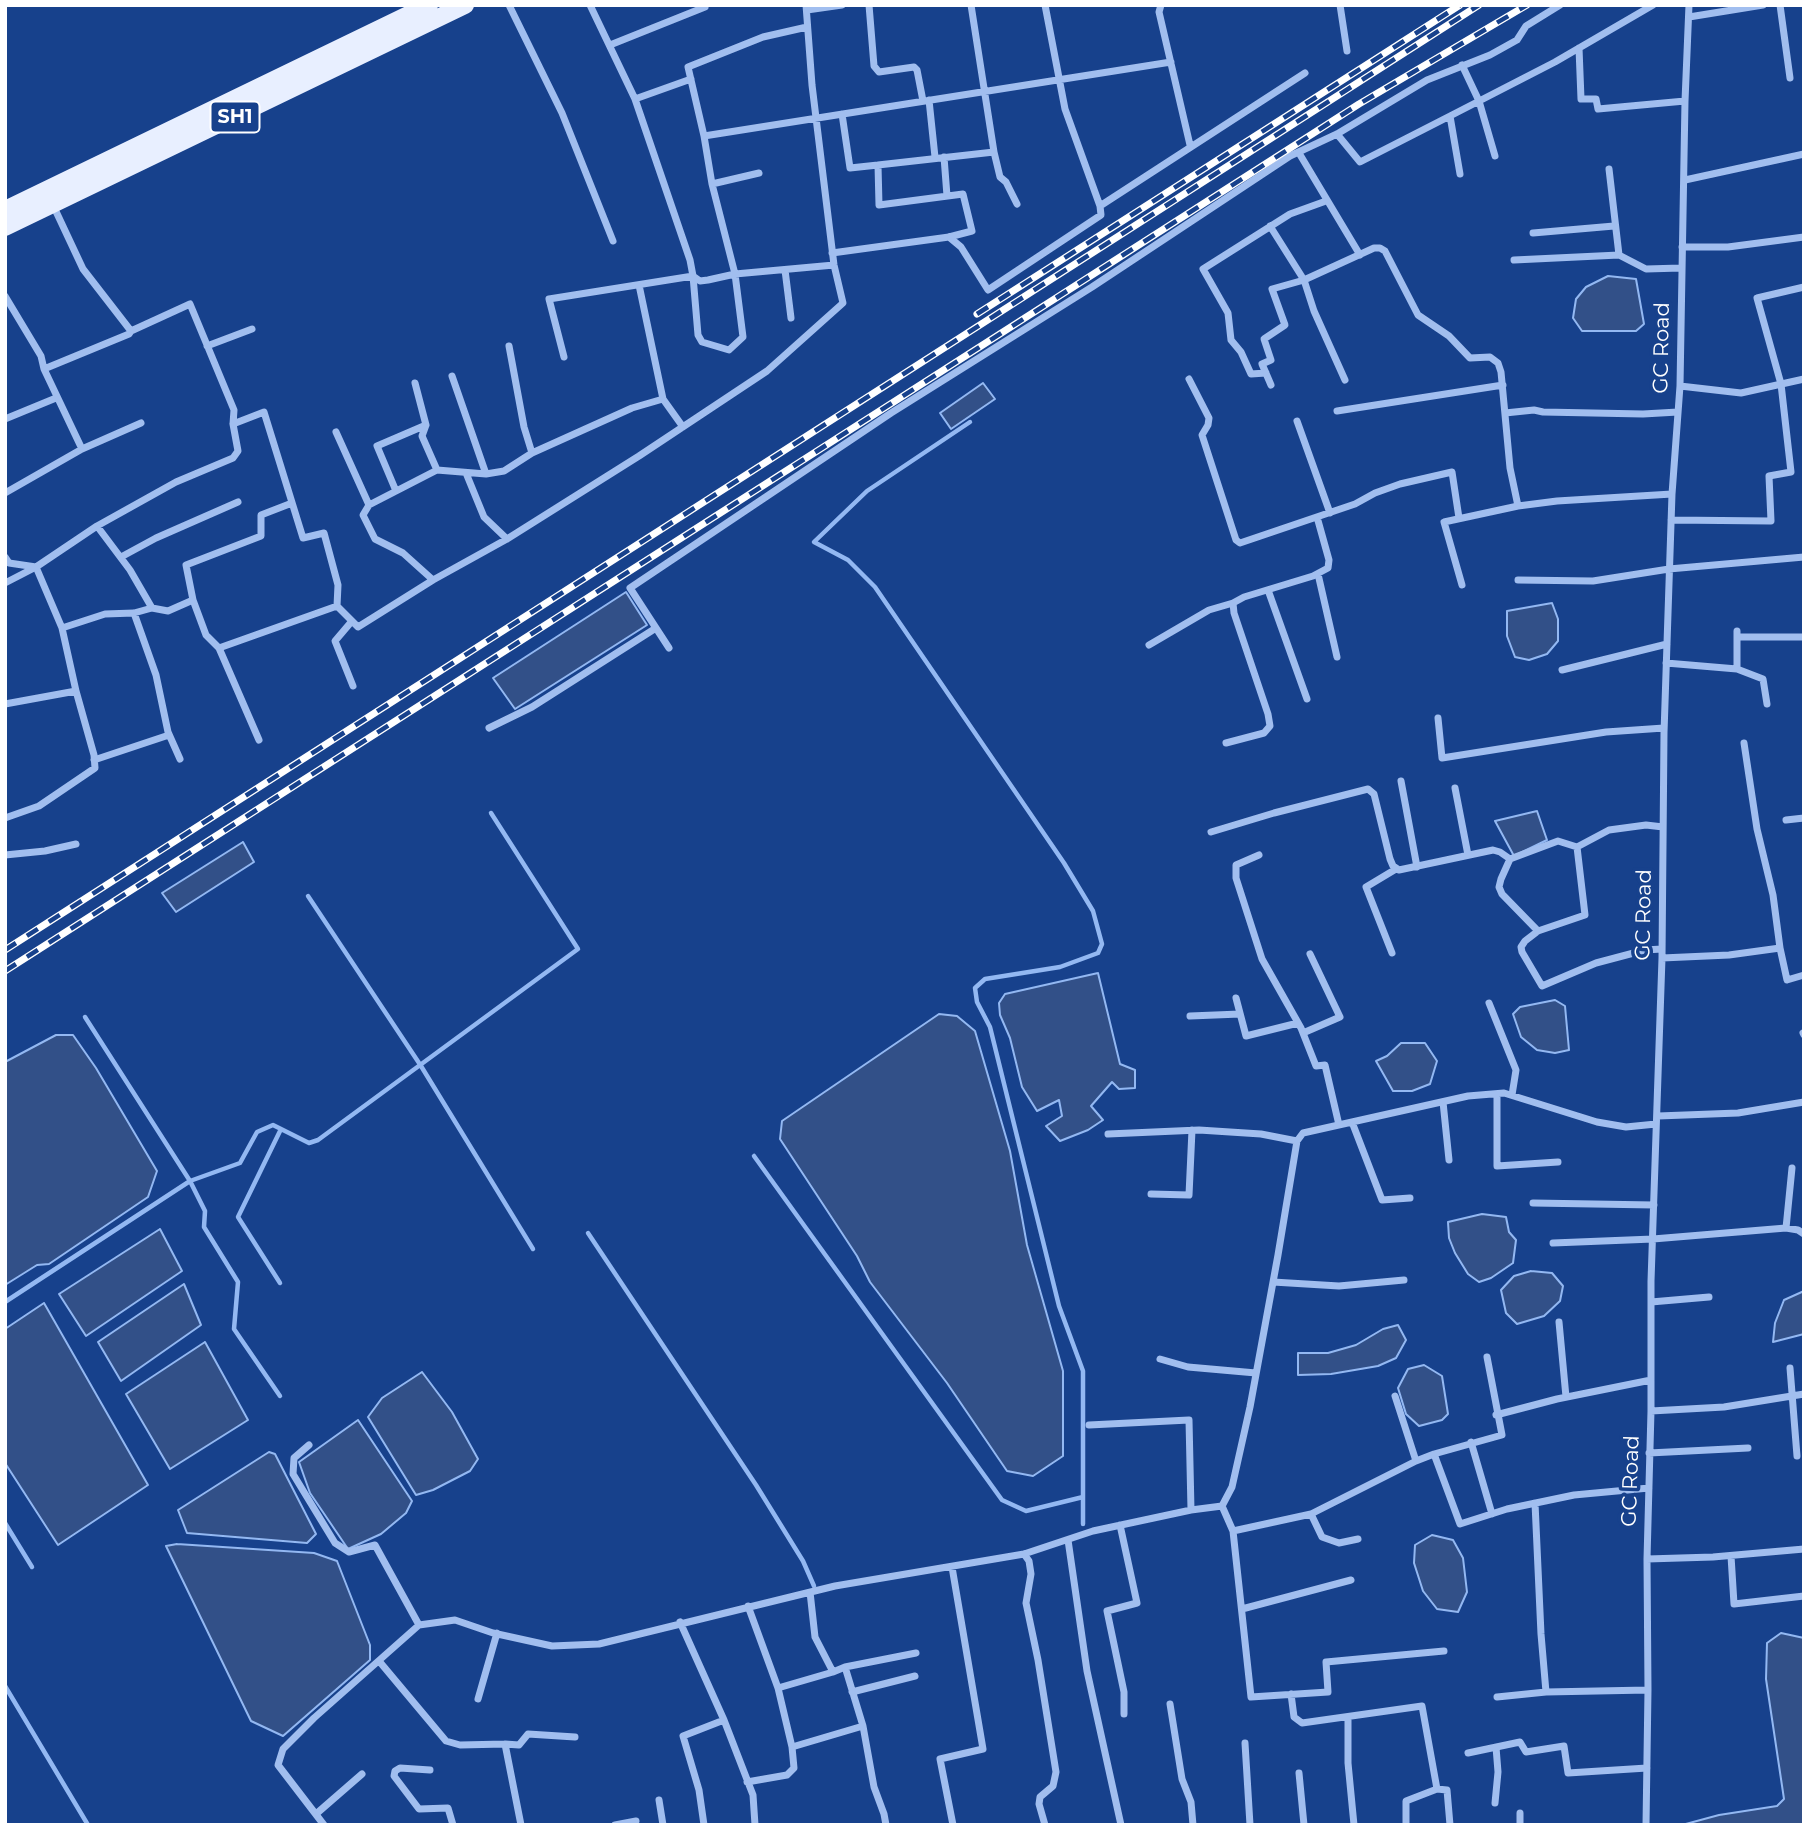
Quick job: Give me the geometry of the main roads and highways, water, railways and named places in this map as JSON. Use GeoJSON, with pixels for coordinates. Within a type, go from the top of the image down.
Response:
{"type":"FeatureCollection","features":[{"type":"Feature","properties":{"kind":"main road","name":"SH1"},"geometry":{"type":"LineString","coordinates":[[5,211],[429,5]]}},
{"type":"Feature","properties":{"kind":"main road","name":"SH1"},"geometry":{"type":"LineString","coordinates":[[5,227],[465,5]]}},
{"type":"Feature","properties":{"kind":"water"},"geometry":{"type":"Polygon","coordinates":[[[1608,276],[1636,279],[1644,324],[1636,331],[1582,331],[1573,318],[1576,299],[1586,287],[1608,276]]]}},
{"type":"Feature","properties":{"kind":"water"},"geometry":{"type":"Polygon","coordinates":[[[983,383],[995,399],[951,429],[940,413],[983,383]]]}},
{"type":"Feature","properties":{"kind":"water"},"geometry":{"type":"Polygon","coordinates":[[[626,592],[647,625],[515,709],[493,678],[626,592]]]}},
{"type":"Feature","properties":{"kind":"water"},"geometry":{"type":"Polygon","coordinates":[[[1552,603],[1558,619],[1558,641],[1547,654],[1529,660],[1515,657],[1507,636],[1507,611],[1552,603]]]}},
{"type":"Feature","properties":{"kind":"water"},"geometry":{"type":"Polygon","coordinates":[[[1537,811],[1547,840],[1514,856],[1495,821],[1537,811]]]}},
{"type":"Feature","properties":{"kind":"water"},"geometry":{"type":"Polygon","coordinates":[[[243,842],[254,862],[176,912],[162,893],[243,842]]]}},
{"type":"Feature","properties":{"kind":"water"},"geometry":{"type":"Polygon","coordinates":[[[1098,973],[1120,1064],[1135,1070],[1135,1088],[1119,1089],[1112,1082],[1091,1106],[1103,1120],[1088,1130],[1060,1141],[1046,1126],[1062,1116],[1059,1100],[1037,1111],[1022,1087],[1010,1038],[1000,1015],[999,1003],[1005,994],[1098,973]]]}},
{"type":"Feature","properties":{"kind":"water"},"geometry":{"type":"Polygon","coordinates":[[[1555,1000],[1565,1006],[1569,1050],[1555,1053],[1537,1050],[1521,1037],[1513,1014],[1520,1007],[1555,1000]]]}},
{"type":"Feature","properties":{"kind":"water"},"geometry":{"type":"Polygon","coordinates":[[[939,1014],[957,1016],[975,1031],[1010,1151],[1027,1245],[1063,1371],[1063,1456],[1033,1476],[1007,1471],[947,1383],[870,1282],[857,1256],[780,1139],[782,1121],[939,1014]]]}},
{"type":"Feature","properties":{"kind":"water"},"geometry":{"type":"Polygon","coordinates":[[[56,1035],[73,1035],[96,1068],[157,1171],[148,1197],[49,1264],[37,1265],[5,1285],[5,1062],[56,1035]]]}},
{"type":"Feature","properties":{"kind":"water"},"geometry":{"type":"Polygon","coordinates":[[[1401,1043],[1425,1043],[1437,1061],[1430,1084],[1412,1091],[1393,1091],[1376,1061],[1387,1056],[1401,1043]]]}},
{"type":"Feature","properties":{"kind":"water"},"geometry":{"type":"Polygon","coordinates":[[[1482,1214],[1506,1217],[1509,1232],[1516,1240],[1513,1263],[1491,1278],[1479,1282],[1468,1274],[1455,1253],[1449,1238],[1448,1222],[1482,1214]]]}},
{"type":"Feature","properties":{"kind":"water"},"geometry":{"type":"Polygon","coordinates":[[[160,1229],[182,1271],[86,1336],[59,1294],[160,1229]]]}},
{"type":"Feature","properties":{"kind":"water"},"geometry":{"type":"Polygon","coordinates":[[[1531,1271],[1552,1273],[1563,1286],[1560,1301],[1544,1316],[1517,1324],[1506,1313],[1501,1290],[1514,1276],[1531,1271]]]}},
{"type":"Feature","properties":{"kind":"water"},"geometry":{"type":"Polygon","coordinates":[[[184,1284],[201,1325],[121,1381],[98,1342],[184,1284]]]}},
{"type":"Feature","properties":{"kind":"water"},"geometry":{"type":"Polygon","coordinates":[[[1804,1291],[1804,1334],[1773,1342],[1775,1323],[1784,1300],[1804,1291]]]}},
{"type":"Feature","properties":{"kind":"water"},"geometry":{"type":"Polygon","coordinates":[[[44,1303],[148,1485],[58,1545],[5,1463],[5,1329],[44,1303]]]}},
{"type":"Feature","properties":{"kind":"water"},"geometry":{"type":"Polygon","coordinates":[[[1398,1325],[1406,1340],[1396,1358],[1378,1366],[1331,1374],[1298,1375],[1298,1353],[1328,1353],[1356,1345],[1383,1329],[1398,1325]]]}},
{"type":"Feature","properties":{"kind":"water"},"geometry":{"type":"Polygon","coordinates":[[[205,1342],[248,1420],[170,1469],[126,1394],[205,1342]]]}},
{"type":"Feature","properties":{"kind":"water"},"geometry":{"type":"Polygon","coordinates":[[[1424,1365],[1442,1376],[1448,1414],[1442,1420],[1419,1426],[1406,1414],[1398,1388],[1408,1369],[1424,1365]]]}},
{"type":"Feature","properties":{"kind":"water"},"geometry":{"type":"Polygon","coordinates":[[[422,1372],[452,1412],[478,1459],[470,1471],[433,1490],[416,1495],[368,1417],[382,1398],[422,1372]]]}},
{"type":"Feature","properties":{"kind":"water"},"geometry":{"type":"Polygon","coordinates":[[[358,1420],[412,1501],[406,1513],[381,1534],[348,1549],[310,1493],[299,1462],[358,1420]]]}},
{"type":"Feature","properties":{"kind":"water"},"geometry":{"type":"Polygon","coordinates":[[[269,1452],[275,1454],[316,1534],[307,1543],[187,1533],[178,1510],[269,1452]]]}},
{"type":"Feature","properties":{"kind":"water"},"geometry":{"type":"Polygon","coordinates":[[[1432,1535],[1453,1540],[1463,1558],[1467,1592],[1458,1612],[1437,1609],[1423,1591],[1414,1563],[1415,1545],[1432,1535]]]}},
{"type":"Feature","properties":{"kind":"water"},"geometry":{"type":"Polygon","coordinates":[[[177,1544],[314,1553],[337,1561],[370,1645],[370,1660],[283,1736],[251,1721],[166,1546],[177,1544]]]}},
{"type":"Feature","properties":{"kind":"water"},"geometry":{"type":"Polygon","coordinates":[[[1781,1633],[1804,1638],[1804,1825],[1682,1825],[1719,1815],[1777,1806],[1784,1799],[1766,1679],[1767,1643],[1781,1633]]]}},
{"type":"Feature","properties":{"kind":"waterway"},"geometry":{"type":"LineString","coordinates":[[970,422],[867,491],[814,542],[848,560],[875,587],[1064,863],[1093,911],[1102,944],[1098,953],[1060,967],[985,979],[975,988],[977,1002],[990,1027],[1059,1306],[1083,1371],[1083,1524]]}},
{"type":"Feature","properties":{"kind":"waterway"},"geometry":{"type":"LineString","coordinates":[[5,1302],[190,1181],[240,1163],[257,1132],[273,1125],[309,1143],[318,1140],[578,949],[491,813]]}},
{"type":"Feature","properties":{"kind":"waterway"},"geometry":{"type":"LineString","coordinates":[[308,896],[421,1066],[533,1249]]}},
{"type":"Feature","properties":{"kind":"waterway"},"geometry":{"type":"LineString","coordinates":[[85,1017],[190,1181],[205,1211],[204,1227],[238,1282],[234,1329],[280,1396]]}},
{"type":"Feature","properties":{"kind":"waterway"},"geometry":{"type":"LineString","coordinates":[[280,1283],[238,1217],[281,1129]]}},
{"type":"Feature","properties":{"kind":"waterway"},"geometry":{"type":"LineString","coordinates":[[754,1156],[1002,1500],[1026,1511],[1083,1497]]}},
{"type":"Feature","properties":{"kind":"waterway"},"geometry":{"type":"LineString","coordinates":[[588,1233],[756,1485],[803,1561],[814,1586]]}},
{"type":"Feature","properties":{"kind":"waterway"},"geometry":{"type":"LineString","coordinates":[[5,1523],[32,1567]]}},
{"type":"Feature","properties":{"kind":"waterway"},"geometry":{"type":"LineString","coordinates":[[5,1686],[88,1825]]}},
{"type":"Feature","properties":{"kind":"railway"},"geometry":{"type":"LineString","coordinates":[[977,314],[1460,5]]}},
{"type":"Feature","properties":{"kind":"railway"},"geometry":{"type":"LineString","coordinates":[[5,950],[1479,5]]}},
{"type":"Feature","properties":{"kind":"railway"},"geometry":{"type":"LineString","coordinates":[[5,971],[1359,104],[1527,5]]}}]}
